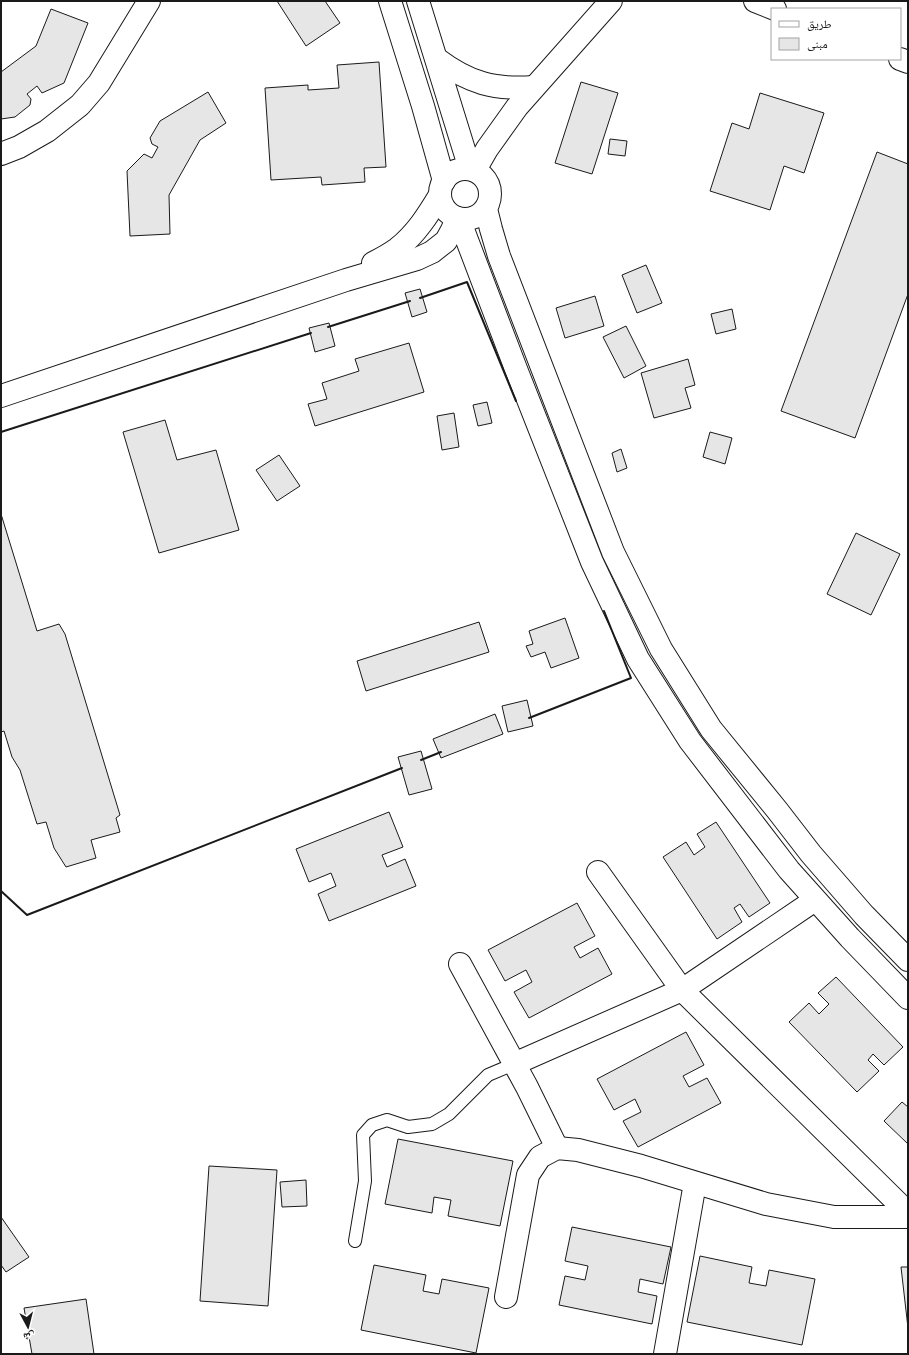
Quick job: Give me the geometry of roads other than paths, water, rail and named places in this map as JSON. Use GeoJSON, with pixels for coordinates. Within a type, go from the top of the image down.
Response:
{"type":"FeatureCollection","features":[{"type":"Feature","properties":{"kind":"street"},"geometry":{"type":"LineString","coordinates":[[1,154],[19,148],[47,131],[80,105],[99,83],[149,1]]}},
{"type":"Feature","properties":{"kind":"street"},"geometry":{"type":"LineString","coordinates":[[346,280],[397,249],[411,237],[424,221],[442,188],[455,171],[463,169],[472,170],[482,175],[488,182],[491,191],[490,200],[486,208],[474,218],[467,220],[451,215],[445,210],[442,203],[442,188],[423,106],[390,1]]}},
{"type":"Feature","properties":{"kind":"street"},"geometry":{"type":"LineString","coordinates":[[418,1],[472,170]]}},
{"type":"Feature","properties":{"kind":"street"},"geometry":{"type":"LineString","coordinates":[[472,170],[502,127],[534,87],[612,1]]}},
{"type":"Feature","properties":{"kind":"street"},"geometry":{"type":"LineString","coordinates":[[755,1],[772,8]]}},
{"type":"Feature","properties":{"kind":"street"},"geometry":{"type":"LineString","coordinates":[[437,59],[451,70],[466,78],[482,83],[499,87],[534,87]]}},
{"type":"Feature","properties":{"kind":"street"},"geometry":{"type":"LineString","coordinates":[[486,208],[499,256],[613,552],[661,649],[711,729],[811,854],[864,915],[908,960]]}},
{"type":"Feature","properties":{"kind":"street"},"geometry":{"type":"LineString","coordinates":[[1,396],[346,280],[417,259],[432,252],[446,241],[458,218]]}},
{"type":"Feature","properties":{"kind":"street"},"geometry":{"type":"LineString","coordinates":[[458,218],[592,562],[638,659],[690,741],[788,870],[850,938],[908,998]]}},
{"type":"Feature","properties":{"kind":"street"},"geometry":{"type":"LineString","coordinates":[[592,562],[613,552]]}},
{"type":"Feature","properties":{"kind":"street"},"geometry":{"type":"LineString","coordinates":[[598,872],[682,990],[908,1213]]}},
{"type":"Feature","properties":{"kind":"street"},"geometry":{"type":"LineString","coordinates":[[514,1064],[682,990],[815,900]]}},
{"type":"Feature","properties":{"kind":"street"},"geometry":{"type":"LineString","coordinates":[[460,964],[528,1087],[557,1148]]}},
{"type":"Feature","properties":{"kind":"street"},"geometry":{"type":"LineString","coordinates":[[506,1297],[528,1175],[540,1157],[557,1148],[578,1150],[641,1166],[766,1204],[834,1217],[908,1216]]}},
{"type":"Feature","properties":{"kind":"street"},"geometry":{"type":"LineString","coordinates":[[665,1354],[695,1183]]}},
{"type":"Feature","properties":{"kind":"lane"},"geometry":{"type":"LineString","coordinates":[[355,1241],[365,1181],[363,1135],[372,1124],[387,1120],[408,1127],[432,1124],[449,1114],[488,1075],[514,1064]]}}]}
